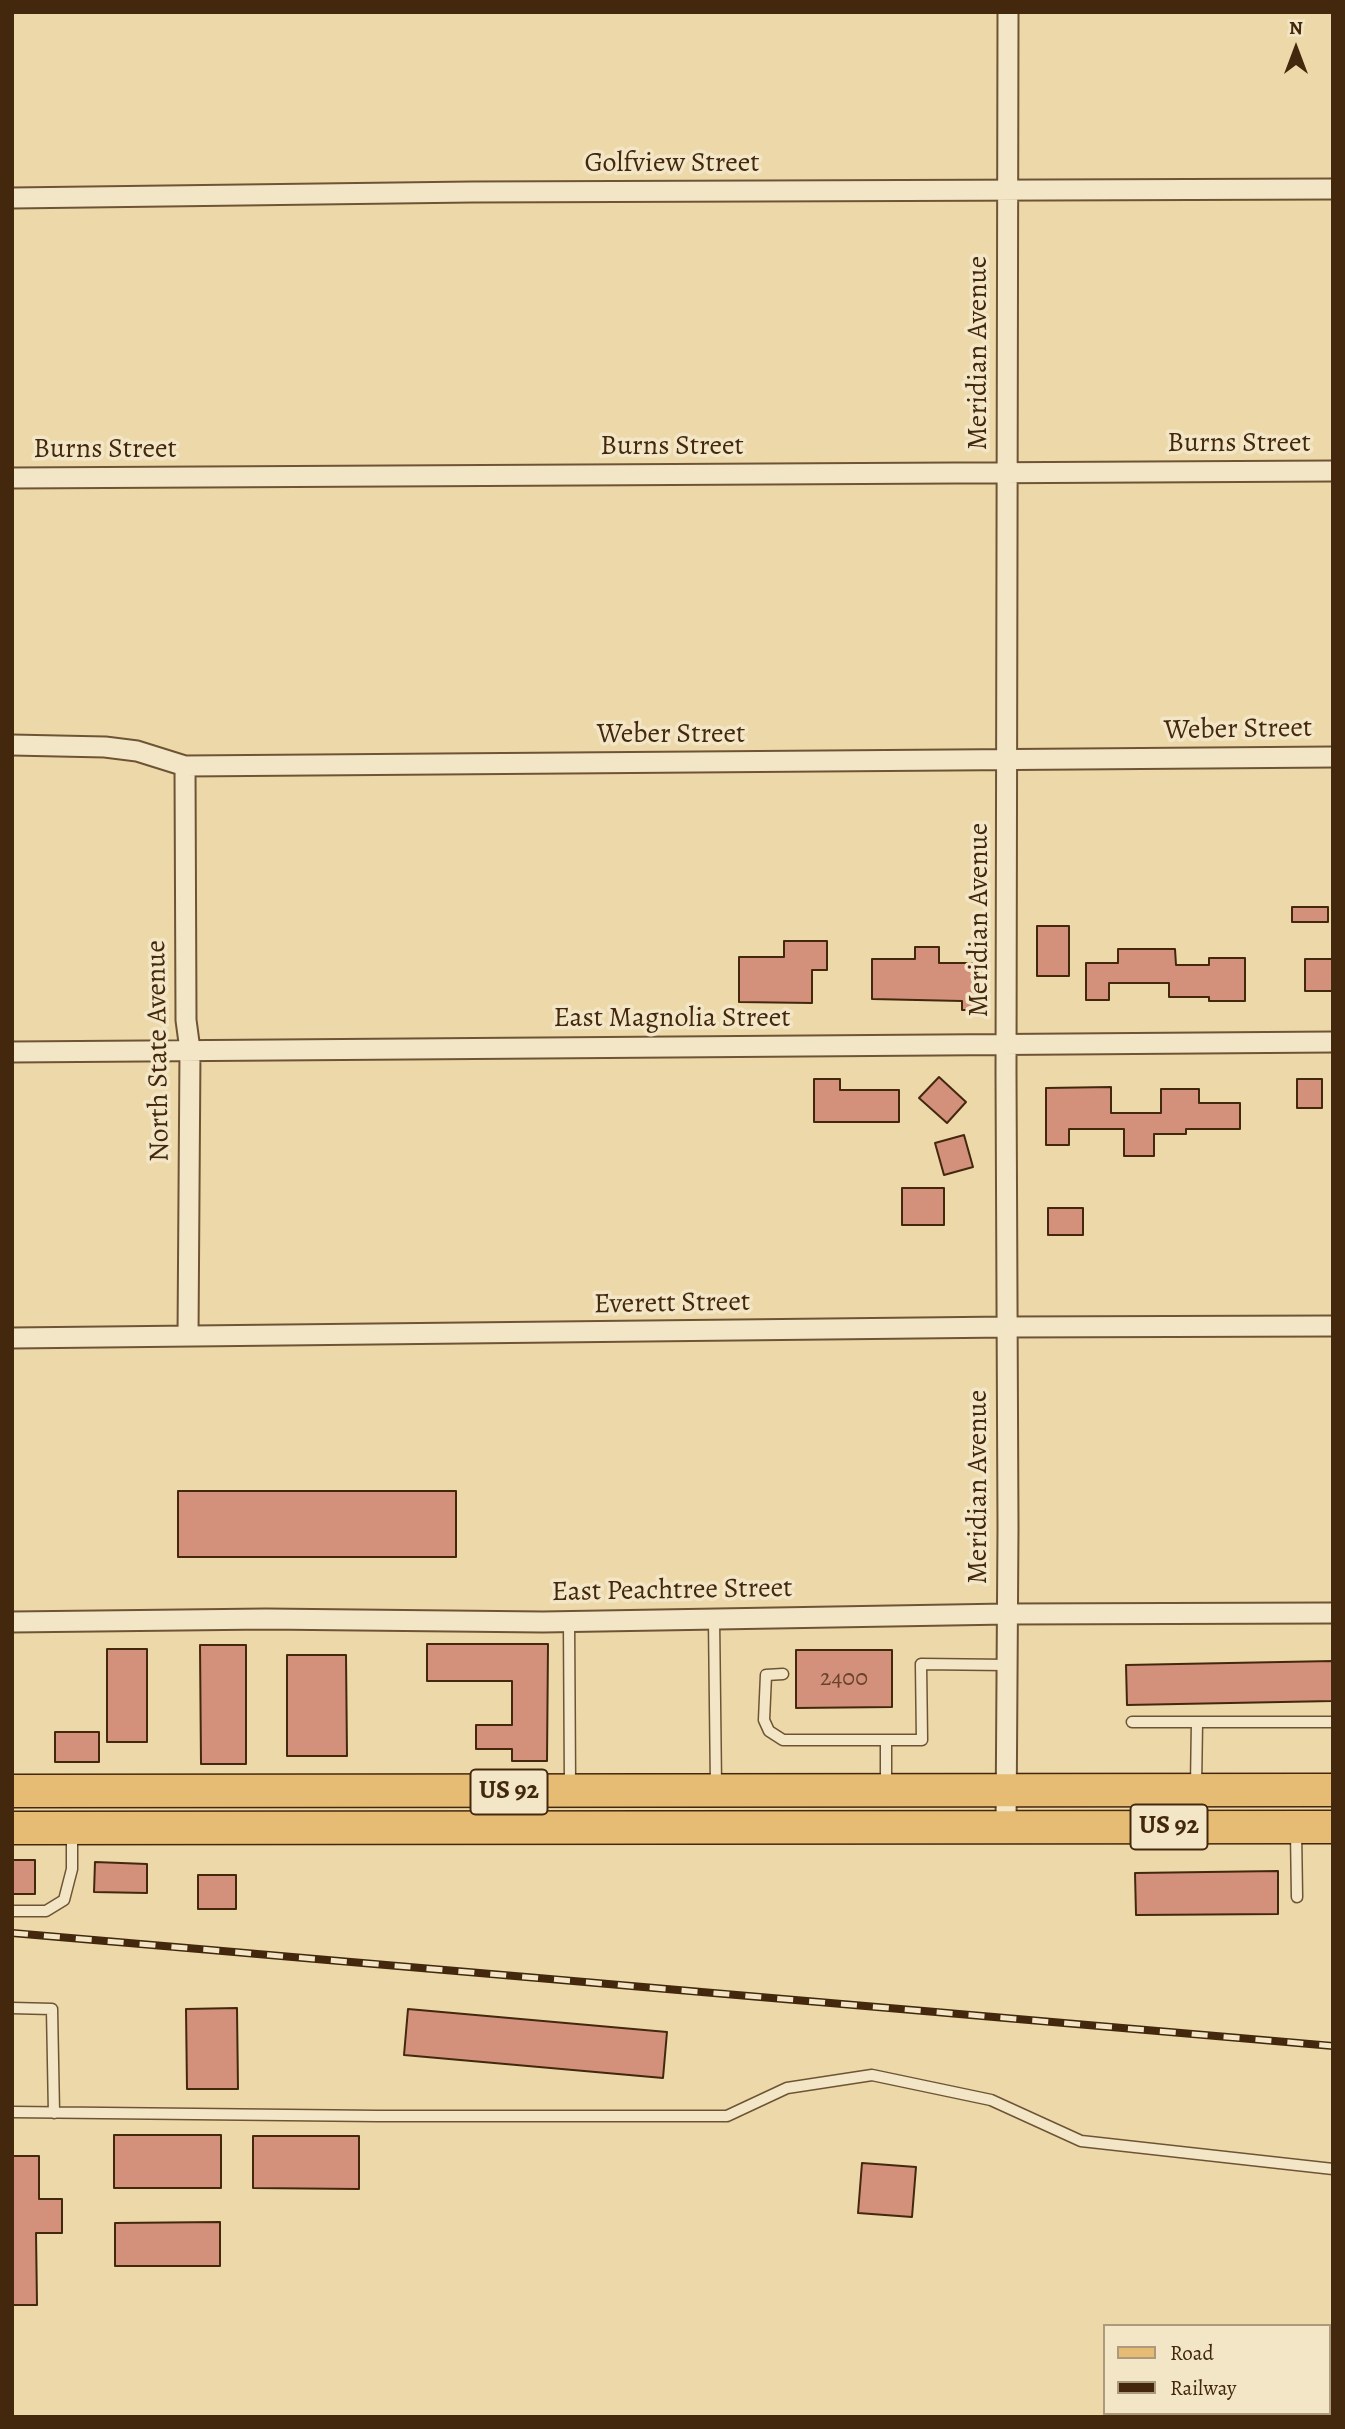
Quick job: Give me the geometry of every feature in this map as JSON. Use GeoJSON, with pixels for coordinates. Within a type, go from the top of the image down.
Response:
{"type":"FeatureCollection","features":[{"type":"Feature","properties":{"kind":"main road","name":"US 92"},"geometry":{"type":"LineString","coordinates":[[12,1791],[1333,1790]]}},
{"type":"Feature","properties":{"kind":"main road"},"geometry":{"type":"LineString","coordinates":[[443,1792],[443,1829]]}},
{"type":"Feature","properties":{"kind":"main road","name":"US 92"},"geometry":{"type":"LineString","coordinates":[[12,1828],[1317,1826]]}},
{"type":"Feature","properties":{"kind":"street","name":"Meridian Avenue"},"geometry":{"type":"LineString","coordinates":[[1006,1828],[1009,12]]}},
{"type":"Feature","properties":{"kind":"street","name":"Golfview Street"},"geometry":{"type":"LineString","coordinates":[[12,198],[472,192],[1333,189]]}},
{"type":"Feature","properties":{"kind":"street","name":"Burns Street"},"geometry":{"type":"LineString","coordinates":[[12,478],[1333,471]]}},
{"type":"Feature","properties":{"kind":"street","name":"Weber Street"},"geometry":{"type":"LineString","coordinates":[[12,745],[105,747],[137,751],[185,766],[1333,757]]}},
{"type":"Feature","properties":{"kind":"street","name":"North State Avenue"},"geometry":{"type":"LineString","coordinates":[[185,766],[186,1020],[190,1050],[188,1336]]}},
{"type":"Feature","properties":{"kind":"street","name":"East Magnolia Street"},"geometry":{"type":"LineString","coordinates":[[12,1052],[1333,1042]]}},
{"type":"Feature","properties":{"kind":"street","name":"Everett Street"},"geometry":{"type":"LineString","coordinates":[[12,1338],[1333,1326]]}},
{"type":"Feature","properties":{"kind":"street","name":"East Peachtree Street"},"geometry":{"type":"LineString","coordinates":[[12,1622],[266,1619],[569,1621],[1007,1614],[1333,1613]]}},
{"type":"Feature","properties":{"kind":"lane"},"geometry":{"type":"LineString","coordinates":[[714,1619],[716,1791]]}},
{"type":"Feature","properties":{"kind":"lane"},"geometry":{"type":"LineString","coordinates":[[569,1621],[570,1791]]}},
{"type":"Feature","properties":{"kind":"lane"},"geometry":{"type":"LineString","coordinates":[[783,1674],[766,1675],[764,1720],[769,1731],[783,1740],[922,1740],[921,1664],[1007,1665]]}},
{"type":"Feature","properties":{"kind":"lane"},"geometry":{"type":"LineString","coordinates":[[1132,1722],[1333,1722]]}},
{"type":"Feature","properties":{"kind":"lane"},"geometry":{"type":"LineString","coordinates":[[1196,1790],[1197,1722]]}},
{"type":"Feature","properties":{"kind":"lane"},"geometry":{"type":"LineString","coordinates":[[886,1740],[886,1790]]}},
{"type":"Feature","properties":{"kind":"lane"},"geometry":{"type":"LineString","coordinates":[[1297,1897],[1317,1826]]}},
{"type":"Feature","properties":{"kind":"lane"},"geometry":{"type":"LineString","coordinates":[[12,1911],[46,1911],[64,1900],[72,1869],[72,1828]]}},
{"type":"Feature","properties":{"kind":"lane"},"geometry":{"type":"LineString","coordinates":[[12,2008],[52,2009],[54,2113]]}},
{"type":"Feature","properties":{"kind":"lane"},"geometry":{"type":"LineString","coordinates":[[12,2112],[727,2116],[787,2088],[872,2075],[992,2100],[1082,2141],[1333,2169]]}},
{"type":"Feature","properties":{"kind":"building"},"geometry":{"type":"Polygon","coordinates":[[[1292,907],[1328,907],[1328,922],[1292,922],[1292,907]]]}},
{"type":"Feature","properties":{"kind":"building"},"geometry":{"type":"Polygon","coordinates":[[[1037,926],[1069,926],[1069,976],[1037,976],[1037,926]]]}},
{"type":"Feature","properties":{"kind":"building"},"geometry":{"type":"Polygon","coordinates":[[[784,941],[827,941],[827,970],[812,970],[812,1003],[739,1002],[739,957],[784,957],[784,941]]]}},
{"type":"Feature","properties":{"kind":"building"},"geometry":{"type":"Polygon","coordinates":[[[915,947],[939,947],[939,963],[981,963],[981,1010],[962,1010],[962,1001],[872,999],[872,959],[915,959],[915,947]]]}},
{"type":"Feature","properties":{"kind":"building"},"geometry":{"type":"Polygon","coordinates":[[[1118,949],[1175,949],[1176,965],[1209,965],[1209,958],[1245,958],[1245,1001],[1209,1001],[1209,997],[1169,997],[1169,983],[1109,983],[1109,1000],[1086,1000],[1086,963],[1118,963],[1118,949]]]}},
{"type":"Feature","properties":{"kind":"building"},"geometry":{"type":"Polygon","coordinates":[[[1305,959],[1333,959],[1333,991],[1305,991],[1305,959]]]}},
{"type":"Feature","properties":{"kind":"building"},"geometry":{"type":"Polygon","coordinates":[[[939,1077],[966,1102],[947,1123],[919,1098],[939,1077]]]}},
{"type":"Feature","properties":{"kind":"building"},"geometry":{"type":"Polygon","coordinates":[[[814,1079],[840,1079],[840,1090],[899,1090],[899,1122],[814,1122],[814,1079]]]}},
{"type":"Feature","properties":{"kind":"building"},"geometry":{"type":"Polygon","coordinates":[[[1297,1079],[1322,1079],[1322,1108],[1297,1108],[1297,1079]]]}},
{"type":"Feature","properties":{"kind":"building"},"geometry":{"type":"Polygon","coordinates":[[[1111,1087],[1111,1113],[1161,1113],[1161,1089],[1199,1089],[1199,1103],[1240,1103],[1240,1129],[1186,1129],[1186,1134],[1154,1134],[1154,1156],[1124,1156],[1124,1129],[1069,1129],[1069,1145],[1046,1145],[1046,1088],[1111,1087]]]}},
{"type":"Feature","properties":{"kind":"building"},"geometry":{"type":"Polygon","coordinates":[[[964,1135],[973,1167],[944,1175],[935,1143],[964,1135]]]}},
{"type":"Feature","properties":{"kind":"building"},"geometry":{"type":"Polygon","coordinates":[[[902,1188],[944,1188],[944,1225],[902,1225],[902,1188]]]}},
{"type":"Feature","properties":{"kind":"building"},"geometry":{"type":"Polygon","coordinates":[[[1048,1208],[1083,1208],[1083,1235],[1048,1235],[1048,1208]]]}},
{"type":"Feature","properties":{"kind":"building"},"geometry":{"type":"Polygon","coordinates":[[[178,1491],[456,1491],[456,1557],[178,1557],[178,1491]]]}},
{"type":"Feature","properties":{"kind":"building"},"geometry":{"type":"Polygon","coordinates":[[[427,1644],[548,1644],[547,1761],[512,1761],[512,1749],[476,1749],[476,1725],[512,1725],[512,1681],[427,1681],[427,1644]]]}},
{"type":"Feature","properties":{"kind":"building"},"geometry":{"type":"Polygon","coordinates":[[[200,1645],[246,1645],[246,1764],[201,1764],[200,1645]]]}},
{"type":"Feature","properties":{"kind":"building"},"geometry":{"type":"Polygon","coordinates":[[[107,1649],[147,1649],[147,1742],[107,1742],[107,1649]]]}},
{"type":"Feature","properties":{"kind":"building"},"geometry":{"type":"Polygon","coordinates":[[[796,1650],[892,1650],[892,1707],[796,1708],[796,1650]]]}},
{"type":"Feature","properties":{"kind":"building"},"geometry":{"type":"Polygon","coordinates":[[[287,1655],[346,1655],[347,1756],[287,1756],[287,1655]]]}},
{"type":"Feature","properties":{"kind":"building"},"geometry":{"type":"Polygon","coordinates":[[[1333,1661],[1333,1701],[1127,1705],[1126,1665],[1333,1661]]]}},
{"type":"Feature","properties":{"kind":"building"},"geometry":{"type":"Polygon","coordinates":[[[55,1732],[99,1732],[99,1762],[55,1762],[55,1732]]]}},
{"type":"Feature","properties":{"kind":"building"},"geometry":{"type":"Polygon","coordinates":[[[12,1860],[35,1860],[35,1894],[12,1894],[12,1860]]]}},
{"type":"Feature","properties":{"kind":"building"},"geometry":{"type":"Polygon","coordinates":[[[95,1862],[147,1864],[147,1893],[94,1892],[95,1862]]]}},
{"type":"Feature","properties":{"kind":"building"},"geometry":{"type":"Polygon","coordinates":[[[1278,1871],[1278,1914],[1136,1915],[1135,1873],[1278,1871]]]}},
{"type":"Feature","properties":{"kind":"building"},"geometry":{"type":"Polygon","coordinates":[[[198,1875],[236,1875],[236,1909],[198,1909],[198,1875]]]}},
{"type":"Feature","properties":{"kind":"building"},"geometry":{"type":"Polygon","coordinates":[[[237,2008],[238,2089],[187,2089],[186,2009],[237,2008]]]}},
{"type":"Feature","properties":{"kind":"building"},"geometry":{"type":"Polygon","coordinates":[[[408,2009],[667,2032],[663,2078],[404,2055],[408,2009]]]}},
{"type":"Feature","properties":{"kind":"building"},"geometry":{"type":"Polygon","coordinates":[[[114,2135],[221,2135],[221,2188],[114,2188],[114,2135]]]}},
{"type":"Feature","properties":{"kind":"building"},"geometry":{"type":"Polygon","coordinates":[[[253,2136],[359,2136],[359,2189],[253,2188],[253,2136]]]}},
{"type":"Feature","properties":{"kind":"building"},"geometry":{"type":"Polygon","coordinates":[[[12,2156],[39,2156],[39,2199],[62,2199],[62,2233],[36,2233],[37,2305],[12,2305],[12,2156]]]}},
{"type":"Feature","properties":{"kind":"building"},"geometry":{"type":"Polygon","coordinates":[[[862,2163],[916,2167],[912,2217],[858,2213],[862,2163]]]}},
{"type":"Feature","properties":{"kind":"building"},"geometry":{"type":"Polygon","coordinates":[[[220,2222],[220,2266],[115,2266],[115,2223],[220,2222]]]}},
{"type":"Feature","properties":{"kind":"railway"},"geometry":{"type":"LineString","coordinates":[[12,1933],[1333,2046]]}}]}
